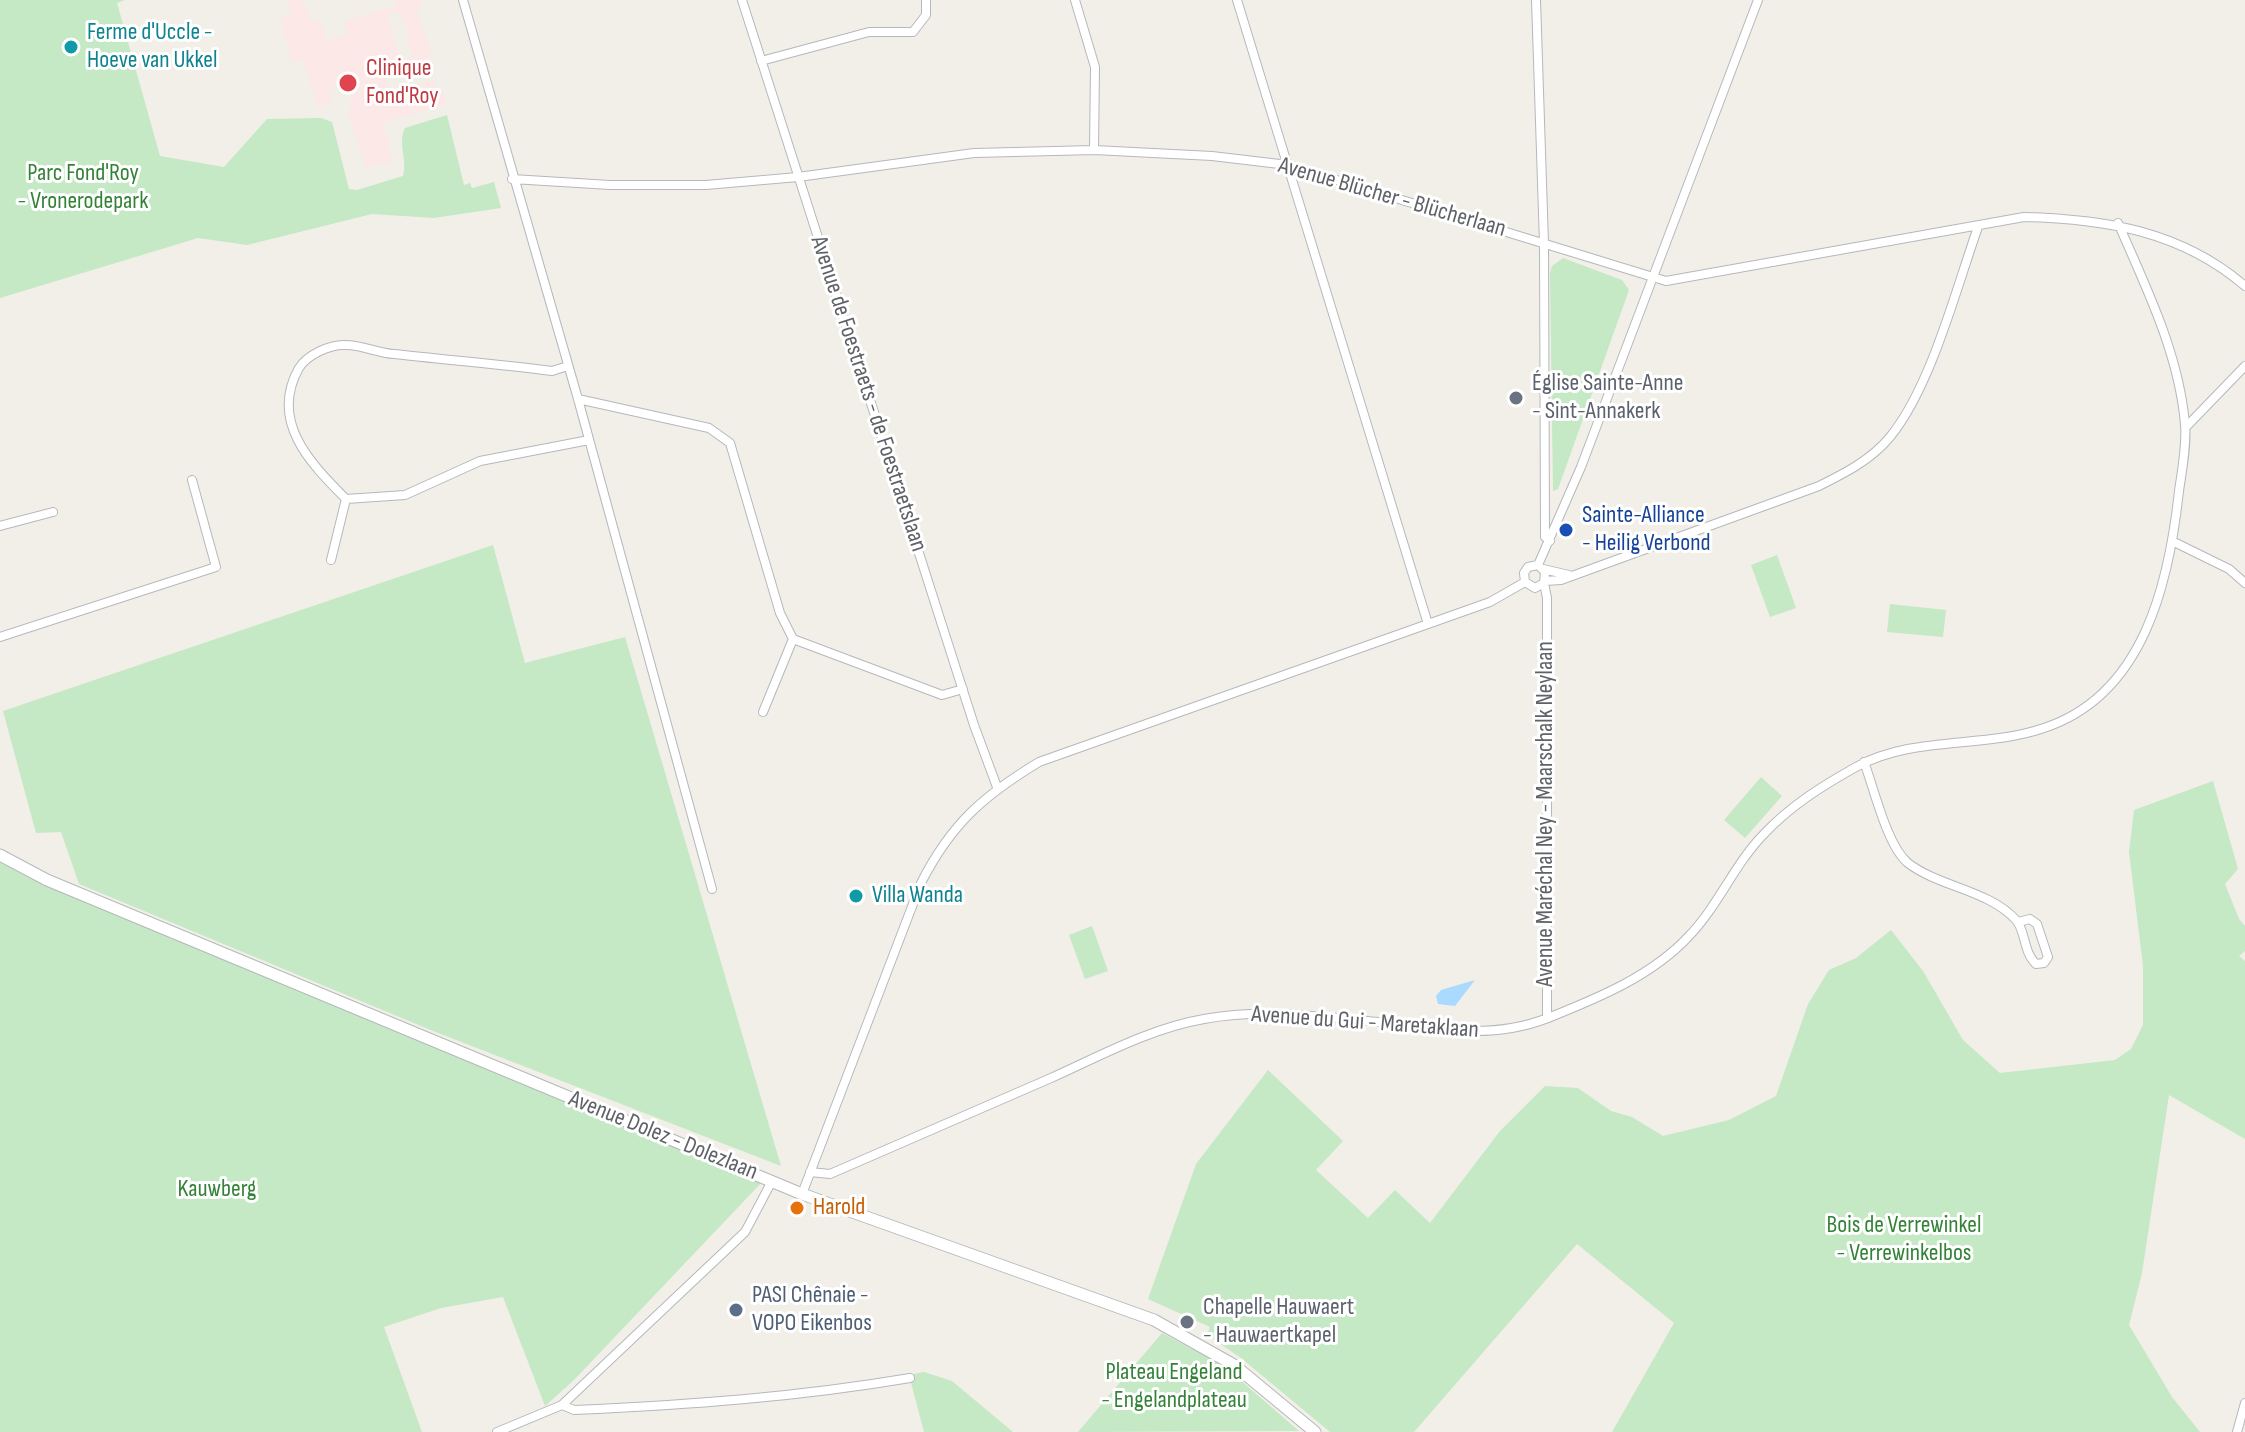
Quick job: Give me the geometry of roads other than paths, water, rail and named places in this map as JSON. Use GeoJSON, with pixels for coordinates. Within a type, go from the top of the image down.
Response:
{"type":"FeatureCollection","features":[{"type":"Feature","properties":{"kind":"street"},"geometry":{"type":"LineString","coordinates":[[463,0],[512,179],[578,399],[712,889]]}},
{"type":"Feature","properties":{"kind":"street","name":"Avenue de Foestraets - de Foestraetslaan"},"geometry":{"type":"LineString","coordinates":[[742,0],[997,787]]}},
{"type":"Feature","properties":{"kind":"street"},"geometry":{"type":"LineString","coordinates":[[761,61],[869,32],[913,32],[926,15],[926,0]]}},
{"type":"Feature","properties":{"kind":"street"},"geometry":{"type":"LineString","coordinates":[[1075,0],[1095,67],[1094,150]]}},
{"type":"Feature","properties":{"kind":"street"},"geometry":{"type":"LineString","coordinates":[[1237,0],[1428,624]]}},
{"type":"Feature","properties":{"kind":"street"},"geometry":{"type":"LineString","coordinates":[[1536,0],[1544,243],[1545,537],[1550,541]]}},
{"type":"Feature","properties":{"kind":"street"},"geometry":{"type":"LineString","coordinates":[[1540,567],[1758,0]]}},
{"type":"Feature","properties":{"kind":"street","name":"Avenue Blücher - Blücherlaan"},"geometry":{"type":"LineString","coordinates":[[512,179],[662,186],[798,177],[974,153],[1094,150],[1212,156],[1288,165],[1666,281],[2024,217],[2118,223],[2174,241],[2222,266],[2245,286]]}},
{"type":"Feature","properties":{"kind":"street","name":"Avenue du Gui - Maretaklaan"},"geometry":{"type":"LineString","coordinates":[[810,1172],[830,1174],[1140,1039],[1201,1019],[1245,1014],[1292,1015],[1461,1034],[1512,1030],[1547,1018],[1639,977],[1690,936],[1761,836],[1813,791],[1864,762],[1894,751],[2006,737],[2045,728],[2079,712],[2113,683],[2147,636],[2174,542],[2186,427],[2175,372],[2154,305],[2118,223]]}},
{"type":"Feature","properties":{"kind":"street"},"geometry":{"type":"LineString","coordinates":[[802,1194],[921,883],[956,826],[997,787],[1039,762],[1490,602],[1528,585],[1569,575],[1819,486],[1857,467],[1890,437],[1922,383],[1978,227]]}},
{"type":"Feature","properties":{"kind":"street"},"geometry":{"type":"LineString","coordinates":[[568,366],[552,371],[389,354],[345,344],[326,348],[303,362],[288,387],[289,420],[311,464],[346,499],[405,495],[480,461],[589,440]]}},
{"type":"Feature","properties":{"kind":"street"},"geometry":{"type":"LineString","coordinates":[[2186,427],[2245,366]]}},
{"type":"Feature","properties":{"kind":"street"},"geometry":{"type":"LineString","coordinates":[[578,399],[709,428],[730,443],[780,613],[793,639],[942,695],[963,689]]}},
{"type":"Feature","properties":{"kind":"street"},"geometry":{"type":"LineString","coordinates":[[0,637],[216,567],[192,480]]}},
{"type":"Feature","properties":{"kind":"street"},"geometry":{"type":"LineString","coordinates":[[331,560],[346,499]]}},
{"type":"Feature","properties":{"kind":"street"},"geometry":{"type":"LineString","coordinates":[[0,526],[53,512]]}},
{"type":"Feature","properties":{"kind":"street"},"geometry":{"type":"LineString","coordinates":[[2174,542],[2229,569],[2245,583]]}},
{"type":"Feature","properties":{"kind":"street"},"geometry":{"type":"LineString","coordinates":[[1528,585],[1525,570],[1540,567],[1569,575]]}},
{"type":"Feature","properties":{"kind":"street","name":"Avenue Maréchal Ney - Maarschalk Neylaan"},"geometry":{"type":"LineString","coordinates":[[1540,567],[1547,598],[1547,1018]]}},
{"type":"Feature","properties":{"kind":"street","name":"Avenue Maréchal Ney - Maarschalk Neylaan"},"geometry":{"type":"LineString","coordinates":[[1528,585],[1545,610]]}},
{"type":"Feature","properties":{"kind":"street"},"geometry":{"type":"LineString","coordinates":[[763,712],[793,639]]}},
{"type":"Feature","properties":{"kind":"street"},"geometry":{"type":"LineString","coordinates":[[1864,762],[1895,845],[1908,863],[1993,904],[2018,922],[2029,958],[2036,964],[2044,963],[2048,957],[2037,924],[2030,919],[2018,922]]}},
{"type":"Feature","properties":{"kind":"street","name":"Avenue Dolez - Dolezlaan"},"geometry":{"type":"LineString","coordinates":[[0,855],[92,900],[802,1194],[1154,1320],[1234,1365],[1315,1432]]}},
{"type":"Feature","properties":{"kind":"street"},"geometry":{"type":"LineString","coordinates":[[497,1432],[562,1405],[745,1232],[772,1181]]}},
{"type":"Feature","properties":{"kind":"street"},"geometry":{"type":"LineString","coordinates":[[562,1405],[574,1410],[725,1403],[788,1393],[810,1395],[910,1378]]}},
{"type":"Feature","properties":{"kind":"street"},"geometry":{"type":"LineString","coordinates":[[2237,1432],[2245,1403]]}},
{"type":"Feature","properties":{"kind":"water"},"geometry":{"type":"Polygon","coordinates":[[[1475,980],[1455,1006],[1438,1004],[1436,996],[1441,990],[1475,980]]]}},
{"type":"Feature","properties":{"kind":"place","name":"Ferme d'Uccle - Hoeve van Ukkel"},"geometry":{"type":"Point","coordinates":[71,47]}},
{"type":"Feature","properties":{"kind":"place","name":"Clinique Fond'Roy"},"geometry":{"type":"Point","coordinates":[348,83]}},
{"type":"Feature","properties":{"kind":"place","name":"Église Sainte-Anne - Sint-Annakerk"},"geometry":{"type":"Point","coordinates":[1516,398]}},
{"type":"Feature","properties":{"kind":"place","name":"Sainte-Alliance - Heilig Verbond"},"geometry":{"type":"Point","coordinates":[1566,530]}},
{"type":"Feature","properties":{"kind":"place","name":"Villa Wanda"},"geometry":{"type":"Point","coordinates":[856,896]}},
{"type":"Feature","properties":{"kind":"place","name":"Harold"},"geometry":{"type":"Point","coordinates":[797,1208]}},
{"type":"Feature","properties":{"kind":"place","name":"PASI Chênaie - VOPO Eikenbos"},"geometry":{"type":"Point","coordinates":[736,1310]}},
{"type":"Feature","properties":{"kind":"place","name":"Chapelle Hauwaert - Hauwaertkapel"},"geometry":{"type":"Point","coordinates":[1187,1322]}},
{"type":"Feature","properties":{"kind":"park label","name":"Parc Fond'Roy - Vronerodepark"},"geometry":{"type":"Point","coordinates":[83,188]}},
{"type":"Feature","properties":{"kind":"park label","name":"Kauwberg"},"geometry":{"type":"Point","coordinates":[217,1190]}},
{"type":"Feature","properties":{"kind":"park label","name":"Bois de Verrewinkel - Verrewinkelbos"},"geometry":{"type":"Point","coordinates":[1904,1240]}},
{"type":"Feature","properties":{"kind":"park label","name":"Plateau Engeland - Engelandplateau"},"geometry":{"type":"Point","coordinates":[1174,1387]}}]}
